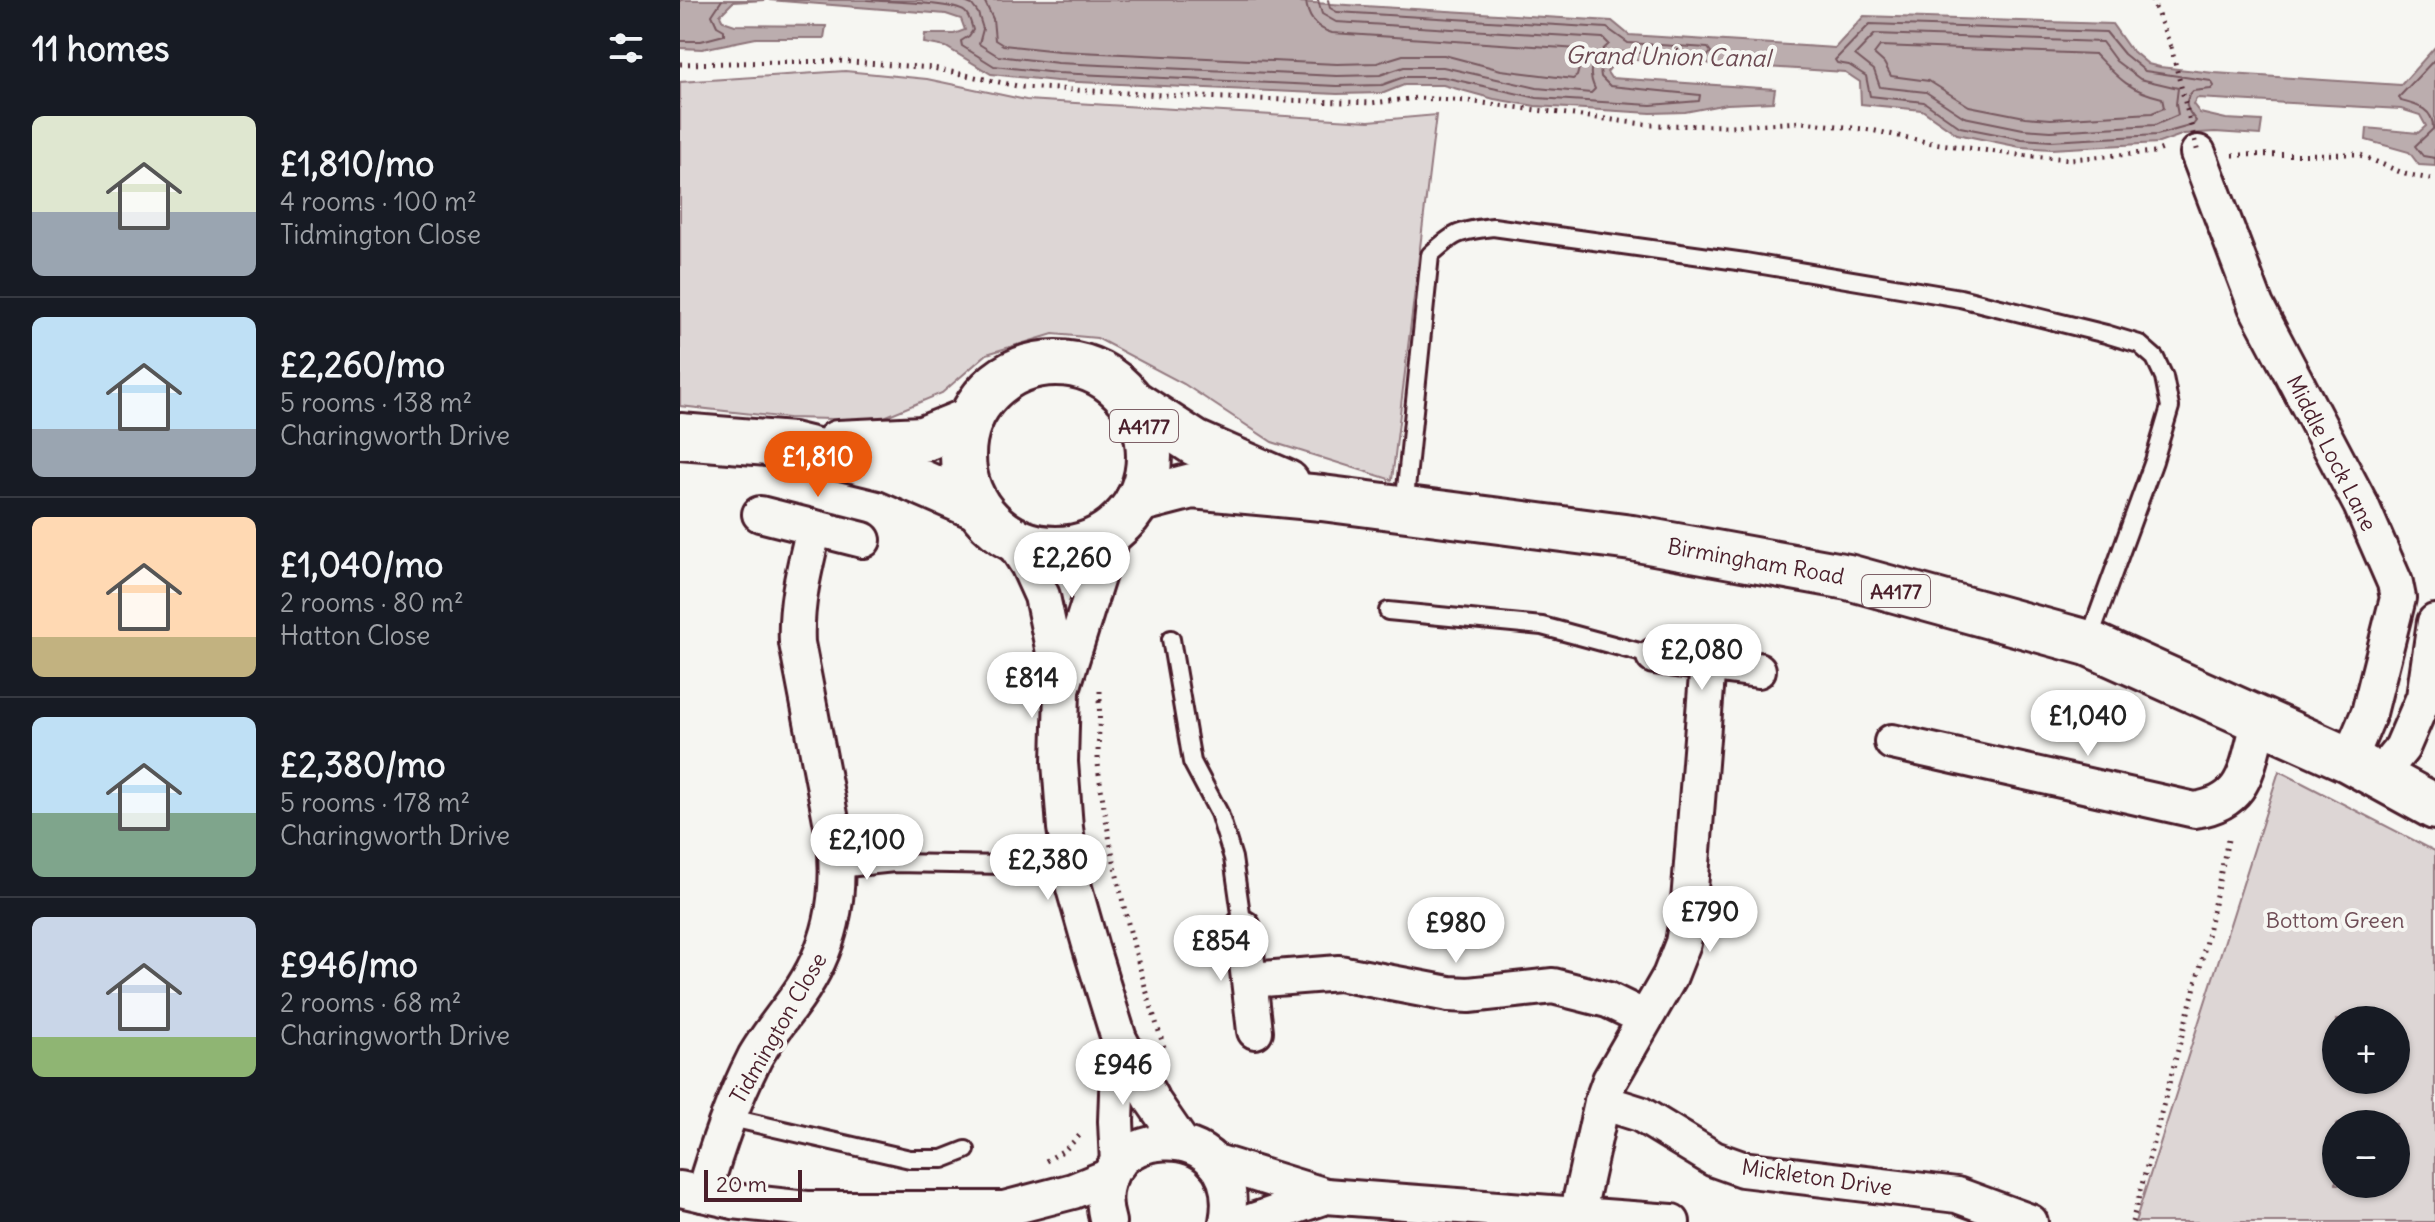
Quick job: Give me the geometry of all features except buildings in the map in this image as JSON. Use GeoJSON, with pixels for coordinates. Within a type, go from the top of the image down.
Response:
{"type":"FeatureCollection","features":[{"type":"Feature","properties":{"kind":"highway","name":"Birmingham Road"},"geometry":{"type":"LineString","coordinates":[[1322,498],[1195,443],[1132,402],[1112,382],[1088,369],[1060,363],[1032,366],[1006,378],[985,397],[970,420],[963,450],[965,479],[977,507],[1011,539],[1042,548],[1068,548],[1094,542],[1127,514],[1192,486],[1322,498],[1632,538],[1848,577],[2088,643],[2364,768],[2435,807]]}},
{"type":"Feature","properties":{"kind":"highway","name":"Birmingham Road"},"geometry":{"type":"LineString","coordinates":[[1127,514],[1146,479],[1149,457],[1145,428],[1132,402]]}},
{"type":"Feature","properties":{"kind":"highway","name":"Birmingham Road"},"geometry":{"type":"LineString","coordinates":[[680,436],[792,445],[923,439],[970,420]]}},
{"type":"Feature","properties":{"kind":"highway","name":"Birmingham Road"},"geometry":{"type":"LineString","coordinates":[[792,445],[890,469],[977,507]]}},
{"type":"Feature","properties":{"kind":"street","name":"Middle Lock Lane"},"geometry":{"type":"LineString","coordinates":[[2199,147],[2256,306],[2361,505],[2395,583],[2398,598],[2369,713],[2364,768]]}},
{"type":"Feature","properties":{"kind":"street"},"geometry":{"type":"LineString","coordinates":[[760,514],[863,540]]}},
{"type":"Feature","properties":{"kind":"street"},"geometry":{"type":"LineString","coordinates":[[1127,514],[1098,574],[1076,695],[1060,762],[1065,828],[1074,888],[1119,1039],[1152,1100],[1181,1142]]}},
{"type":"Feature","properties":{"kind":"street","name":"Tidmington Close"},"geometry":{"type":"LineString","coordinates":[[692,1192],[757,1054],[797,997],[820,957],[835,915],[838,869],[835,841],[797,643],[799,595],[814,528]]}},
{"type":"Feature","properties":{"kind":"street"},"geometry":{"type":"LineString","coordinates":[[1011,539],[1028,565],[1042,596],[1076,695]]}},
{"type":"Feature","properties":{"kind":"street"},"geometry":{"type":"LineString","coordinates":[[2364,768],[2402,748],[2424,697],[2435,622]]}},
{"type":"Feature","properties":{"kind":"street"},"geometry":{"type":"LineString","coordinates":[[1654,656],[1758,670]]}},
{"type":"Feature","properties":{"kind":"street"},"geometry":{"type":"LineString","coordinates":[[1577,1216],[1602,1102],[1610,1080],[1670,976],[1683,943],[1688,914],[1708,663]]}},
{"type":"Feature","properties":{"kind":"street"},"geometry":{"type":"LineString","coordinates":[[1892,742],[2195,810],[2221,804],[2239,789],[2260,721]]}},
{"type":"Feature","properties":{"kind":"street"},"geometry":{"type":"LineString","coordinates":[[1243,928],[1255,1031]]}},
{"type":"Feature","properties":{"kind":"street"},"geometry":{"type":"LineString","coordinates":[[1250,980],[1339,973],[1469,995],[1553,986],[1608,1000],[1645,1018]]}},
{"type":"Feature","properties":{"kind":"street"},"geometry":{"type":"LineString","coordinates":[[1108,1222],[1105,1201],[1114,1170],[1119,1039]]}},
{"type":"Feature","properties":{"kind":"street","name":"Mickleton Drive"},"geometry":{"type":"LineString","coordinates":[[1602,1102],[1640,1114],[1714,1159],[1742,1169],[1957,1195],[1994,1215],[2030,1222]]}},
{"type":"Feature","properties":{"kind":"street"},"geometry":{"type":"LineString","coordinates":[[692,1192],[733,1201],[807,1209],[1004,1209],[1073,1191],[1114,1170],[1131,1152],[1163,1140],[1181,1142],[1198,1149],[1213,1161],[1223,1176],[1229,1194],[1227,1222]]}},
{"type":"Feature","properties":{"kind":"street"},"geometry":{"type":"LineString","coordinates":[[1213,1161],[1326,1196],[1672,1222]]}},
{"type":"Feature","properties":{"kind":"street"},"geometry":{"type":"LineString","coordinates":[[1250,1222],[1326,1196]]}},
{"type":"Feature","properties":{"kind":"street"},"geometry":{"type":"LineString","coordinates":[[1004,1209],[1052,1222]]}},
{"type":"Feature","properties":{"kind":"lane"},"geometry":{"type":"LineString","coordinates":[[1404,508],[1430,255],[1464,230],[1493,227],[1745,262],[1960,298],[2139,344],[2155,358],[2164,377],[2170,407],[2154,461],[2088,643]]}},
{"type":"Feature","properties":{"kind":"lane"},"geometry":{"type":"LineString","coordinates":[[1388,611],[1542,626],[1654,656]]}},
{"type":"Feature","properties":{"kind":"lane"},"geometry":{"type":"LineString","coordinates":[[1171,639],[1192,762],[1219,813],[1233,858],[1243,928]]}},
{"type":"Feature","properties":{"kind":"lane"},"geometry":{"type":"LineString","coordinates":[[838,869],[894,863],[1007,865]]}},
{"type":"Feature","properties":{"kind":"lane"},"geometry":{"type":"LineString","coordinates":[[727,1117],[910,1159],[943,1159],[966,1150]]}},
{"type":"Feature","properties":{"kind":"path"},"geometry":{"type":"LineString","coordinates":[[2152,0],[2171,47],[2199,147]]}},
{"type":"Feature","properties":{"kind":"path"},"geometry":{"type":"LineString","coordinates":[[680,64],[839,61],[933,68],[1022,87],[1371,103],[1418,98],[1455,100],[1651,125],[1731,126],[1802,122],[1871,130],[1926,142],[2018,155],[2070,159],[2199,147],[2358,154],[2405,174],[2435,180]]}},
{"type":"Feature","properties":{"kind":"path"},"geometry":{"type":"LineString","coordinates":[[1076,695],[1100,701],[1099,770],[1124,908],[1166,1053]]}},
{"type":"Feature","properties":{"kind":"path"},"geometry":{"type":"LineString","coordinates":[[2132,1222],[2201,964],[2239,789]]}},
{"type":"Feature","properties":{"kind":"path"},"geometry":{"type":"LineString","coordinates":[[1035,1167],[1066,1149],[1086,1125]]}},
{"type":"Feature","properties":{"kind":"green space"},"geometry":{"type":"Polygon","coordinates":[[[845,71],[927,79],[1026,100],[1369,121],[1436,115],[1392,480],[1272,442],[1184,384],[1097,338],[1053,334],[987,354],[942,393],[877,420],[788,418],[680,406],[680,82],[845,71]]]}},
{"type":"Feature","properties":{"kind":"green space","name":"Bottom Green"},"geometry":{"type":"Polygon","coordinates":[[[2279,771],[2435,851],[2435,1222],[2135,1222],[2279,771]]]}},
{"type":"Feature","properties":{"kind":"water"},"geometry":{"type":"Polygon","coordinates":[[[680,0],[765,0],[733,2],[720,15],[723,21],[735,25],[826,26],[824,38],[756,38],[702,49],[680,48],[680,0]]]}},
{"type":"Feature","properties":{"kind":"water","name":"Grand Union Canal"},"geometry":{"type":"Polygon","coordinates":[[[769,0],[1264,0],[1612,21],[1629,35],[1835,48],[1864,16],[2112,24],[2129,48],[2148,64],[2160,67],[2401,85],[2435,47],[2435,166],[2419,165],[2409,152],[2366,140],[2367,128],[2418,133],[2426,126],[2420,115],[2401,109],[2197,98],[2193,104],[2200,113],[2226,119],[2262,121],[2260,135],[2215,132],[2184,134],[2159,143],[2051,149],[2020,147],[1957,134],[1922,110],[1861,104],[1860,82],[1845,72],[1640,60],[1616,63],[1607,72],[1611,78],[1775,89],[1773,102],[1651,113],[1535,106],[1443,85],[1404,85],[1384,93],[1337,94],[1056,81],[991,74],[946,47],[924,43],[925,34],[954,34],[965,30],[961,19],[946,14],[769,0]]]}}]}
